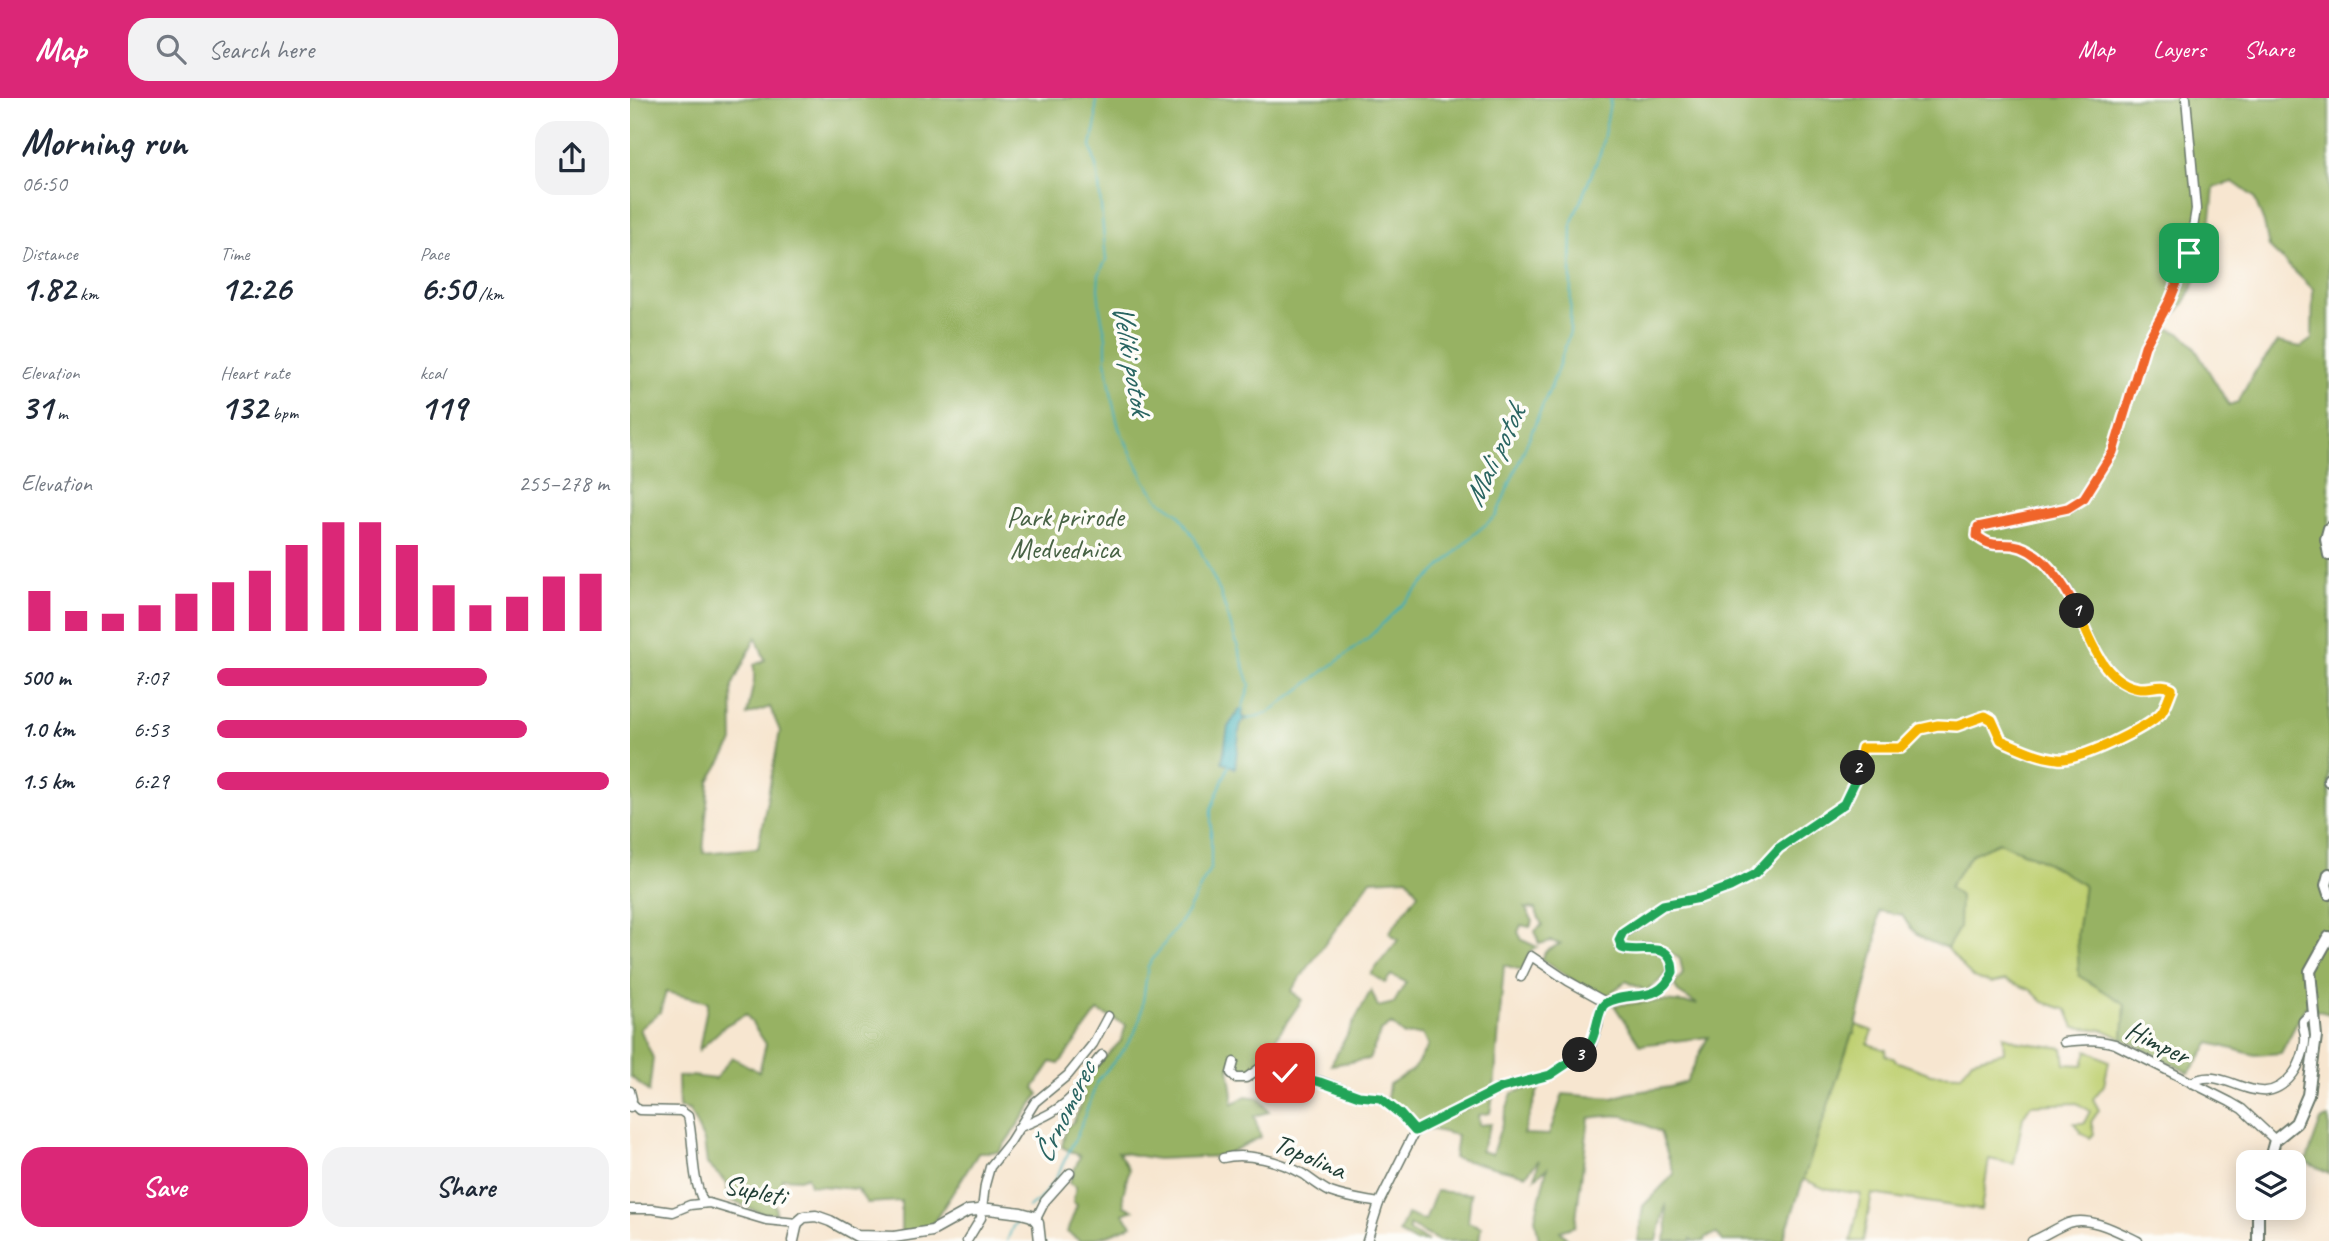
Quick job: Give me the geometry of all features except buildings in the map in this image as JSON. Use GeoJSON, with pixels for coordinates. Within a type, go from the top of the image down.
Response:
{"type":"FeatureCollection","features":[{"type":"Feature","properties":{"kind":"main road"},"geometry":{"type":"LineString","coordinates":[[2329,528],[2326,539],[2329,555]]}},
{"type":"Feature","properties":{"kind":"main road"},"geometry":{"type":"LineString","coordinates":[[2329,874],[2326,885],[2329,894]]}},
{"type":"Feature","properties":{"kind":"main road"},"geometry":{"type":"LineString","coordinates":[[2273,1150],[2276,1140],[2297,1123],[2308,1094],[2316,1036],[2310,971],[2329,937]]}},
{"type":"Feature","properties":{"kind":"main road"},"geometry":{"type":"LineString","coordinates":[[2258,1220],[2258,1241]]}},
{"type":"Feature","properties":{"kind":"street"},"geometry":{"type":"LineString","coordinates":[[1367,1241],[1379,1203],[1415,1131],[1501,1088],[1550,1075],[1573,1061],[1591,1045],[1604,1004],[1660,990],[1673,972],[1667,955],[1650,948],[1625,950],[1620,946],[1620,936],[1663,905],[1700,898],[1755,874],[1779,848],[1844,804],[1856,779],[1862,748],[1901,748],[1920,729],[1938,725],[1957,726],[1985,716],[1992,720],[2001,740],[2060,760],[2080,755],[2139,730],[2162,712],[2172,689],[2167,686],[2139,688],[2118,679],[2102,663],[2066,587],[2042,560],[2016,545],[1989,545],[1977,536],[1978,527],[2068,508],[2084,498],[2113,452],[2145,346],[2170,300],[2189,253],[2196,209],[2186,98]]}},
{"type":"Feature","properties":{"kind":"street"},"geometry":{"type":"LineString","coordinates":[[1521,977],[1531,956],[1602,1000],[1604,1004]]}},
{"type":"Feature","properties":{"kind":"street"},"geometry":{"type":"LineString","coordinates":[[968,1241],[981,1218],[990,1167],[1035,1102],[1068,1075],[1093,1044],[1108,1016]]}},
{"type":"Feature","properties":{"kind":"street","name":"Himper"},"geometry":{"type":"LineString","coordinates":[[2191,1083],[2200,1079],[2223,1081],[2263,1093],[2277,1088],[2287,1081],[2299,1064],[2305,1037],[2303,1021],[2308,1016],[2315,1017]]}},
{"type":"Feature","properties":{"kind":"street","name":"Himper"},"geometry":{"type":"LineString","coordinates":[[2064,1042],[2095,1040],[2115,1044],[2242,1110],[2276,1140]]}},
{"type":"Feature","properties":{"kind":"street"},"geometry":{"type":"LineString","coordinates":[[1018,1128],[1058,1110],[1102,1055]]}},
{"type":"Feature","properties":{"kind":"street"},"geometry":{"type":"LineString","coordinates":[[1234,1062],[1231,1073],[1236,1078],[1246,1078],[1260,1068],[1271,1068],[1359,1096],[1380,1098],[1415,1131]]}},
{"type":"Feature","properties":{"kind":"street"},"geometry":{"type":"LineString","coordinates":[[630,1091],[631,1105]]}},
{"type":"Feature","properties":{"kind":"street","name":"Supleti"},"geometry":{"type":"LineString","coordinates":[[631,1105],[639,1110],[681,1111],[688,1116],[694,1149],[694,1170],[704,1203]]}},
{"type":"Feature","properties":{"kind":"street","name":"Topolina"},"geometry":{"type":"LineString","coordinates":[[1223,1158],[1239,1155],[1273,1163],[1300,1172],[1338,1195],[1379,1203]]}},
{"type":"Feature","properties":{"kind":"street"},"geometry":{"type":"LineString","coordinates":[[1040,1241],[1036,1219],[1045,1201],[1070,1173]]}},
{"type":"Feature","properties":{"kind":"street","name":"Supleti"},"geometry":{"type":"LineString","coordinates":[[630,1209],[673,1212],[690,1205],[716,1204],[766,1220],[797,1223]]}},
{"type":"Feature","properties":{"kind":"street"},"geometry":{"type":"LineString","coordinates":[[793,1241],[797,1223],[804,1217],[816,1216],[830,1221],[857,1236],[894,1237],[932,1231],[964,1213],[982,1209],[1021,1213],[1036,1219]]}},
{"type":"Feature","properties":{"kind":"street"},"geometry":{"type":"LineString","coordinates":[[2032,1241],[2065,1224],[2078,1221],[2105,1227],[2138,1241]]}},
{"type":"Feature","properties":{"kind":"green space","name":"Park prirode Medvednica"},"geometry":{"type":"Polygon","coordinates":[[[630,98],[2329,98],[2329,1014],[2305,1007],[2281,1053],[2255,1055],[2210,1043],[2189,1073],[2123,1039],[2125,1004],[2079,976],[2077,935],[2084,885],[2042,860],[1999,842],[1972,854],[1949,887],[1960,896],[1959,928],[1947,948],[1920,937],[1902,915],[1879,911],[1876,944],[1854,1034],[1783,1241],[1723,1241],[1717,1234],[1706,1237],[1705,1241],[1664,1241],[1667,1232],[1666,1203],[1657,1241],[1638,1241],[1643,1206],[1674,1174],[1660,1132],[1633,1119],[1611,1115],[1589,1118],[1575,1226],[1560,1231],[1569,1241],[1539,1240],[1535,1218],[1547,1168],[1535,1178],[1539,1160],[1526,1175],[1454,1158],[1457,1135],[1424,1128],[1493,1095],[1490,1113],[1478,1115],[1479,1125],[1491,1124],[1481,1151],[1492,1154],[1512,1093],[1540,1085],[1523,1134],[1549,1135],[1563,1094],[1613,1098],[1686,1082],[1708,1037],[1640,1045],[1614,1005],[1663,1001],[1697,1004],[1678,992],[1674,984],[1683,974],[1680,959],[1661,946],[1669,968],[1664,977],[1646,991],[1626,981],[1607,996],[1588,990],[1541,959],[1546,951],[1560,944],[1551,941],[1539,944],[1535,931],[1542,925],[1535,909],[1525,908],[1533,921],[1530,927],[1521,925],[1518,932],[1522,940],[1537,947],[1530,952],[1522,970],[1504,965],[1494,1090],[1420,1123],[1387,1099],[1389,1084],[1413,1070],[1428,1046],[1422,1034],[1404,1035],[1391,1024],[1381,1031],[1369,1059],[1331,1065],[1371,990],[1378,1007],[1394,1003],[1406,982],[1391,975],[1385,983],[1371,974],[1398,940],[1389,933],[1418,893],[1407,878],[1371,880],[1291,991],[1302,1000],[1266,1052],[1261,1066],[1241,1076],[1239,1064],[1229,1068],[1232,1104],[1246,1096],[1259,1098],[1269,1112],[1254,1116],[1261,1137],[1222,1156],[1157,1159],[1118,1152],[1129,1170],[1123,1195],[1124,1206],[1133,1210],[1123,1214],[1132,1225],[1108,1235],[1080,1241],[1067,1232],[1077,1205],[1073,1202],[1076,1187],[1069,1183],[1080,1156],[1062,1147],[1066,1128],[1074,1121],[1084,1098],[1080,1092],[1098,1065],[1121,1041],[1126,1025],[1098,1011],[1059,1064],[1051,1062],[1034,1088],[1039,1094],[999,1152],[979,1152],[930,1228],[901,1233],[901,1201],[867,1203],[857,1189],[810,1185],[807,1176],[800,1179],[782,1178],[783,1191],[774,1196],[776,1213],[762,1213],[728,1199],[727,1183],[707,1164],[704,1141],[689,1110],[679,1108],[678,1077],[715,1079],[732,1057],[759,1072],[766,1044],[746,1014],[726,1025],[699,1050],[708,1002],[666,992],[660,1012],[640,1029],[653,1058],[649,1092],[630,1076],[630,98]],[[2233,182],[2214,187],[2203,260],[2186,300],[2165,327],[2182,334],[2193,345],[2229,405],[2238,402],[2254,373],[2278,342],[2301,347],[2312,339],[2313,289],[2269,247],[2264,223],[2254,197],[2233,182]],[[756,637],[732,686],[733,742],[709,781],[703,853],[758,848],[780,731],[770,707],[747,715],[754,681],[754,665],[765,660],[756,637]]]}},
{"type":"Feature","properties":{"kind":"green space"},"geometry":{"type":"Polygon","coordinates":[[[1999,842],[2042,860],[2084,885],[2077,935],[2125,1004],[2123,1039],[2104,1030],[2074,1027],[2067,1010],[2043,1002],[2031,990],[2005,980],[1992,983],[1972,977],[1947,948],[1959,928],[1949,887],[1972,854],[1999,842]]]}},
{"type":"Feature","properties":{"kind":"green space"},"geometry":{"type":"Polygon","coordinates":[[[1856,1025],[1873,1031],[1868,1044],[1886,1050],[1885,1055],[1895,1061],[1931,1074],[1961,1075],[1972,1060],[2004,1052],[2003,1035],[2019,1042],[2063,1048],[2065,1064],[2083,1065],[2087,1050],[2109,1061],[2104,1085],[2093,1099],[2099,1110],[2091,1122],[2094,1134],[2090,1138],[2081,1133],[2074,1123],[2084,1123],[2090,1111],[2077,1103],[2031,1105],[2023,1117],[2014,1164],[1989,1159],[1981,1210],[1872,1194],[1863,1241],[1851,1241],[1861,1194],[1823,1188],[1803,1179],[1856,1025]]]}},
{"type":"Feature","properties":{"kind":"green space"},"geometry":{"type":"Polygon","coordinates":[[[2329,1118],[2329,1174],[2306,1162],[2321,1120],[2329,1118]]]}},
{"type":"Feature","properties":{"kind":"green space"},"geometry":{"type":"Polygon","coordinates":[[[1436,1191],[1471,1194],[1468,1222],[1481,1227],[1479,1241],[1439,1241],[1409,1225],[1409,1231],[1428,1241],[1414,1241],[1399,1233],[1407,1214],[1425,1221],[1436,1191]]]}},
{"type":"Feature","properties":{"kind":"water"},"geometry":{"type":"Polygon","coordinates":[[[1240,709],[1243,710],[1242,717],[1249,719],[1243,720],[1240,726],[1235,768],[1222,762],[1228,727],[1240,709]]]}},
{"type":"Feature","properties":{"kind":"waterway","name":"Veliki potok"},"geometry":{"type":"LineString","coordinates":[[1096,98],[1096,122],[1091,146],[1098,175],[1106,260],[1099,274],[1098,289],[1113,404],[1119,428],[1145,481],[1159,500],[1178,513],[1195,539],[1220,592],[1250,685],[1241,712]]}},
{"type":"Feature","properties":{"kind":"waterway","name":"Mali potok"},"geometry":{"type":"LineString","coordinates":[[1248,719],[1268,713],[1367,639],[1473,535],[1496,516],[1554,379],[1570,332],[1572,222],[1601,151],[1611,98]]}},
{"type":"Feature","properties":{"kind":"waterway","name":"Črnomerec"},"geometry":{"type":"LineString","coordinates":[[1028,1208],[1039,1200],[1054,1182],[1078,1133],[1098,1080],[1135,1032],[1141,1015],[1148,966],[1188,911],[1211,867],[1211,809],[1229,765]]}},
{"type":"Feature","properties":{"kind":"waterway","name":"Črnomerec"},"geometry":{"type":"LineString","coordinates":[[1007,1241],[1013,1226],[1020,1219]]}},
{"type":"Feature","properties":{"kind":"route"},"geometry":{"type":"LineString","coordinates":[[1285,1073],[1359,1096],[1380,1098],[1406,1119],[1415,1131],[1501,1088],[1550,1075],[1588,1049],[1604,1004],[1660,990],[1670,980],[1673,972],[1667,955],[1650,948],[1625,950],[1620,946],[1619,940],[1623,932],[1663,905],[1700,898],[1755,874],[1779,848],[1844,804],[1856,779],[1862,748],[1901,748],[1920,729],[1938,725],[1957,726],[1985,716],[1992,720],[2001,740],[2060,760],[2080,755],[2139,730],[2162,712],[2172,689],[2167,686],[2139,688],[2118,679],[2102,663],[2066,587],[2042,560],[2016,545],[1989,545],[1977,536],[1978,527],[2068,508],[2084,498],[2113,452],[2145,346],[2170,300],[2189,253]]}}]}
